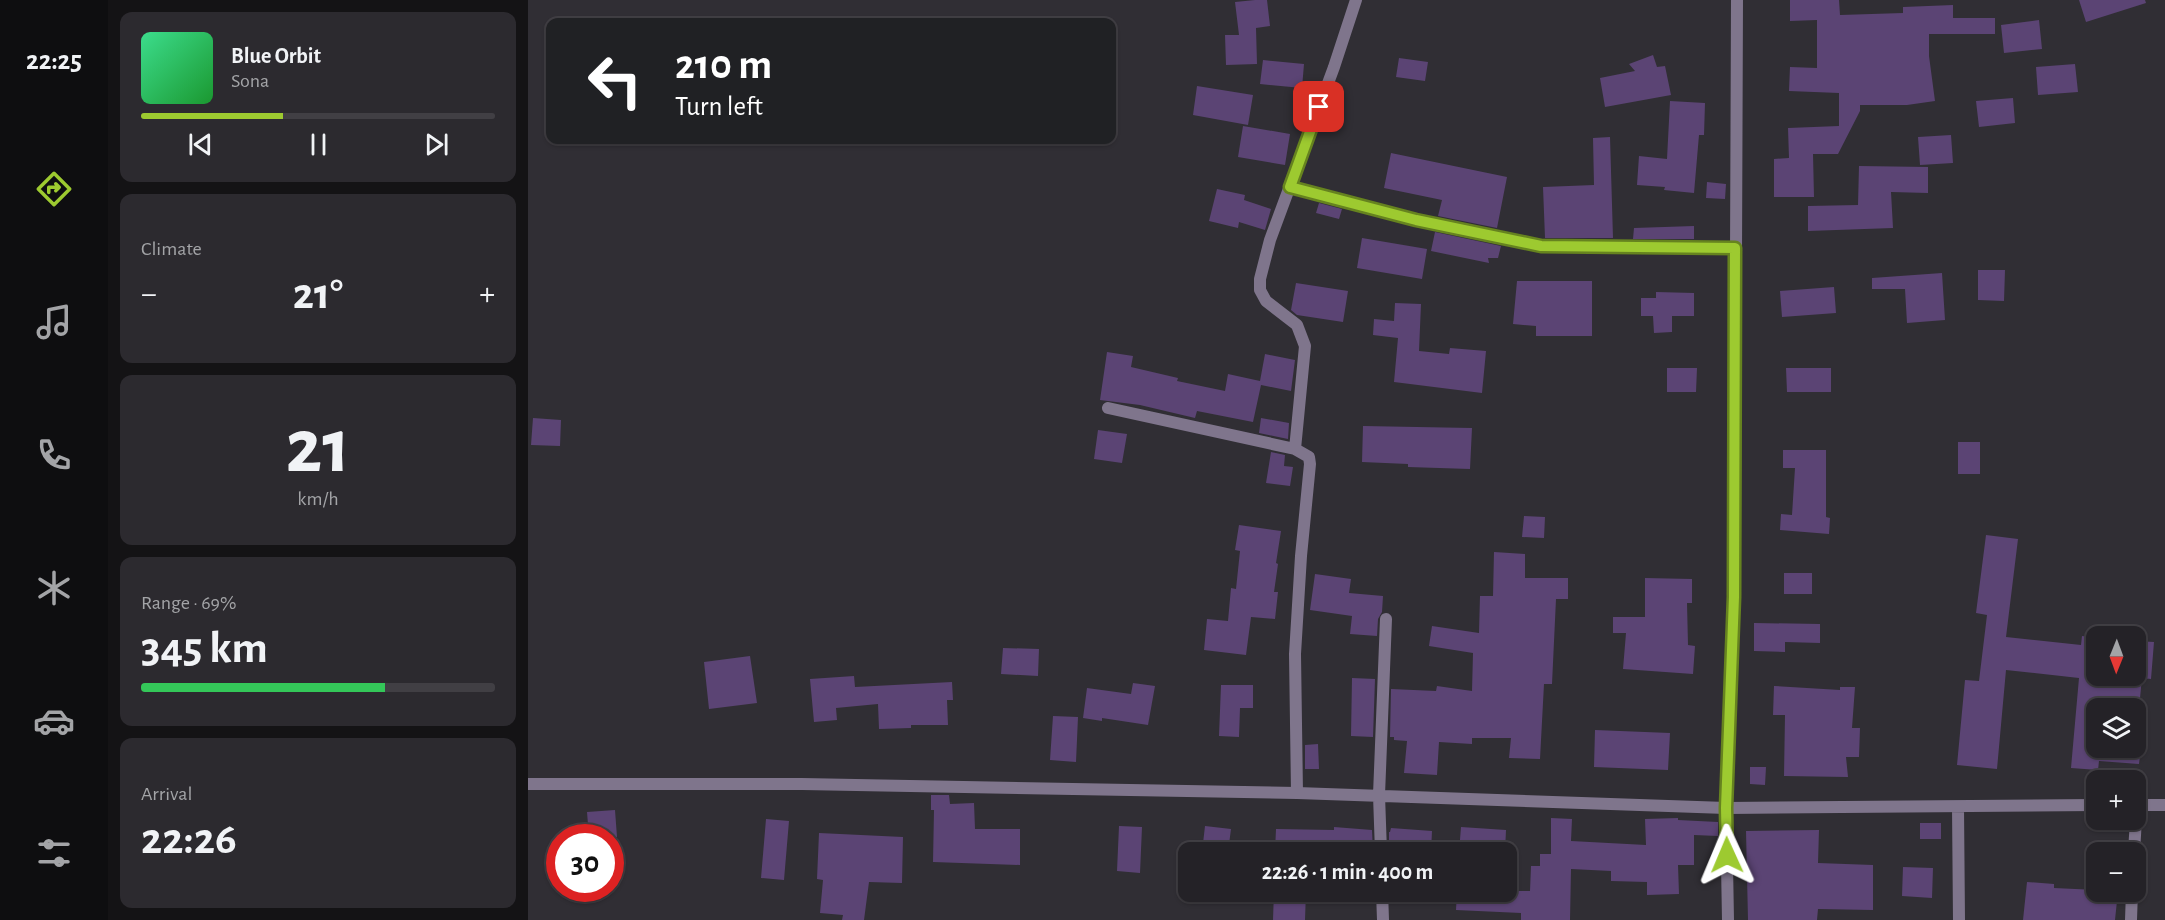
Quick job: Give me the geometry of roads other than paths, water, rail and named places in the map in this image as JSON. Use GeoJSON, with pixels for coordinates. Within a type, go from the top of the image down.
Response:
{"type":"FeatureCollection","features":[{"type":"Feature","properties":{"kind":"street"},"geometry":{"type":"LineString","coordinates":[[1295,449],[1305,346],[1297,325],[1266,301],[1260,291],[1264,258],[1356,0]]}},
{"type":"Feature","properties":{"kind":"street"},"geometry":{"type":"LineString","coordinates":[[1728,920],[1726,808],[1733,618],[1737,0]]}},
{"type":"Feature","properties":{"kind":"street"},"geometry":{"type":"LineString","coordinates":[[1290,187],[1416,220],[1541,246],[1735,248]]}},
{"type":"Feature","properties":{"kind":"street"},"geometry":{"type":"LineString","coordinates":[[1108,408],[1295,449],[1309,457],[1295,654],[1297,793]]}},
{"type":"Feature","properties":{"kind":"street"},"geometry":{"type":"LineString","coordinates":[[1381,842],[1379,795],[1386,619]]}},
{"type":"Feature","properties":{"kind":"street"},"geometry":{"type":"LineString","coordinates":[[528,784],[802,784],[1297,793],[1726,808],[2086,805]]}},
{"type":"Feature","properties":{"kind":"street"},"geometry":{"type":"LineString","coordinates":[[2146,804],[2165,805]]}},
{"type":"Feature","properties":{"kind":"street"},"geometry":{"type":"LineString","coordinates":[[1958,807],[1959,920]]}},
{"type":"Feature","properties":{"kind":"street"},"geometry":{"type":"LineString","coordinates":[[1382,902],[1383,920]]}},
{"type":"Feature","properties":{"kind":"street"},"geometry":{"type":"LineString","coordinates":[[2131,920],[2132,902]]}}]}
